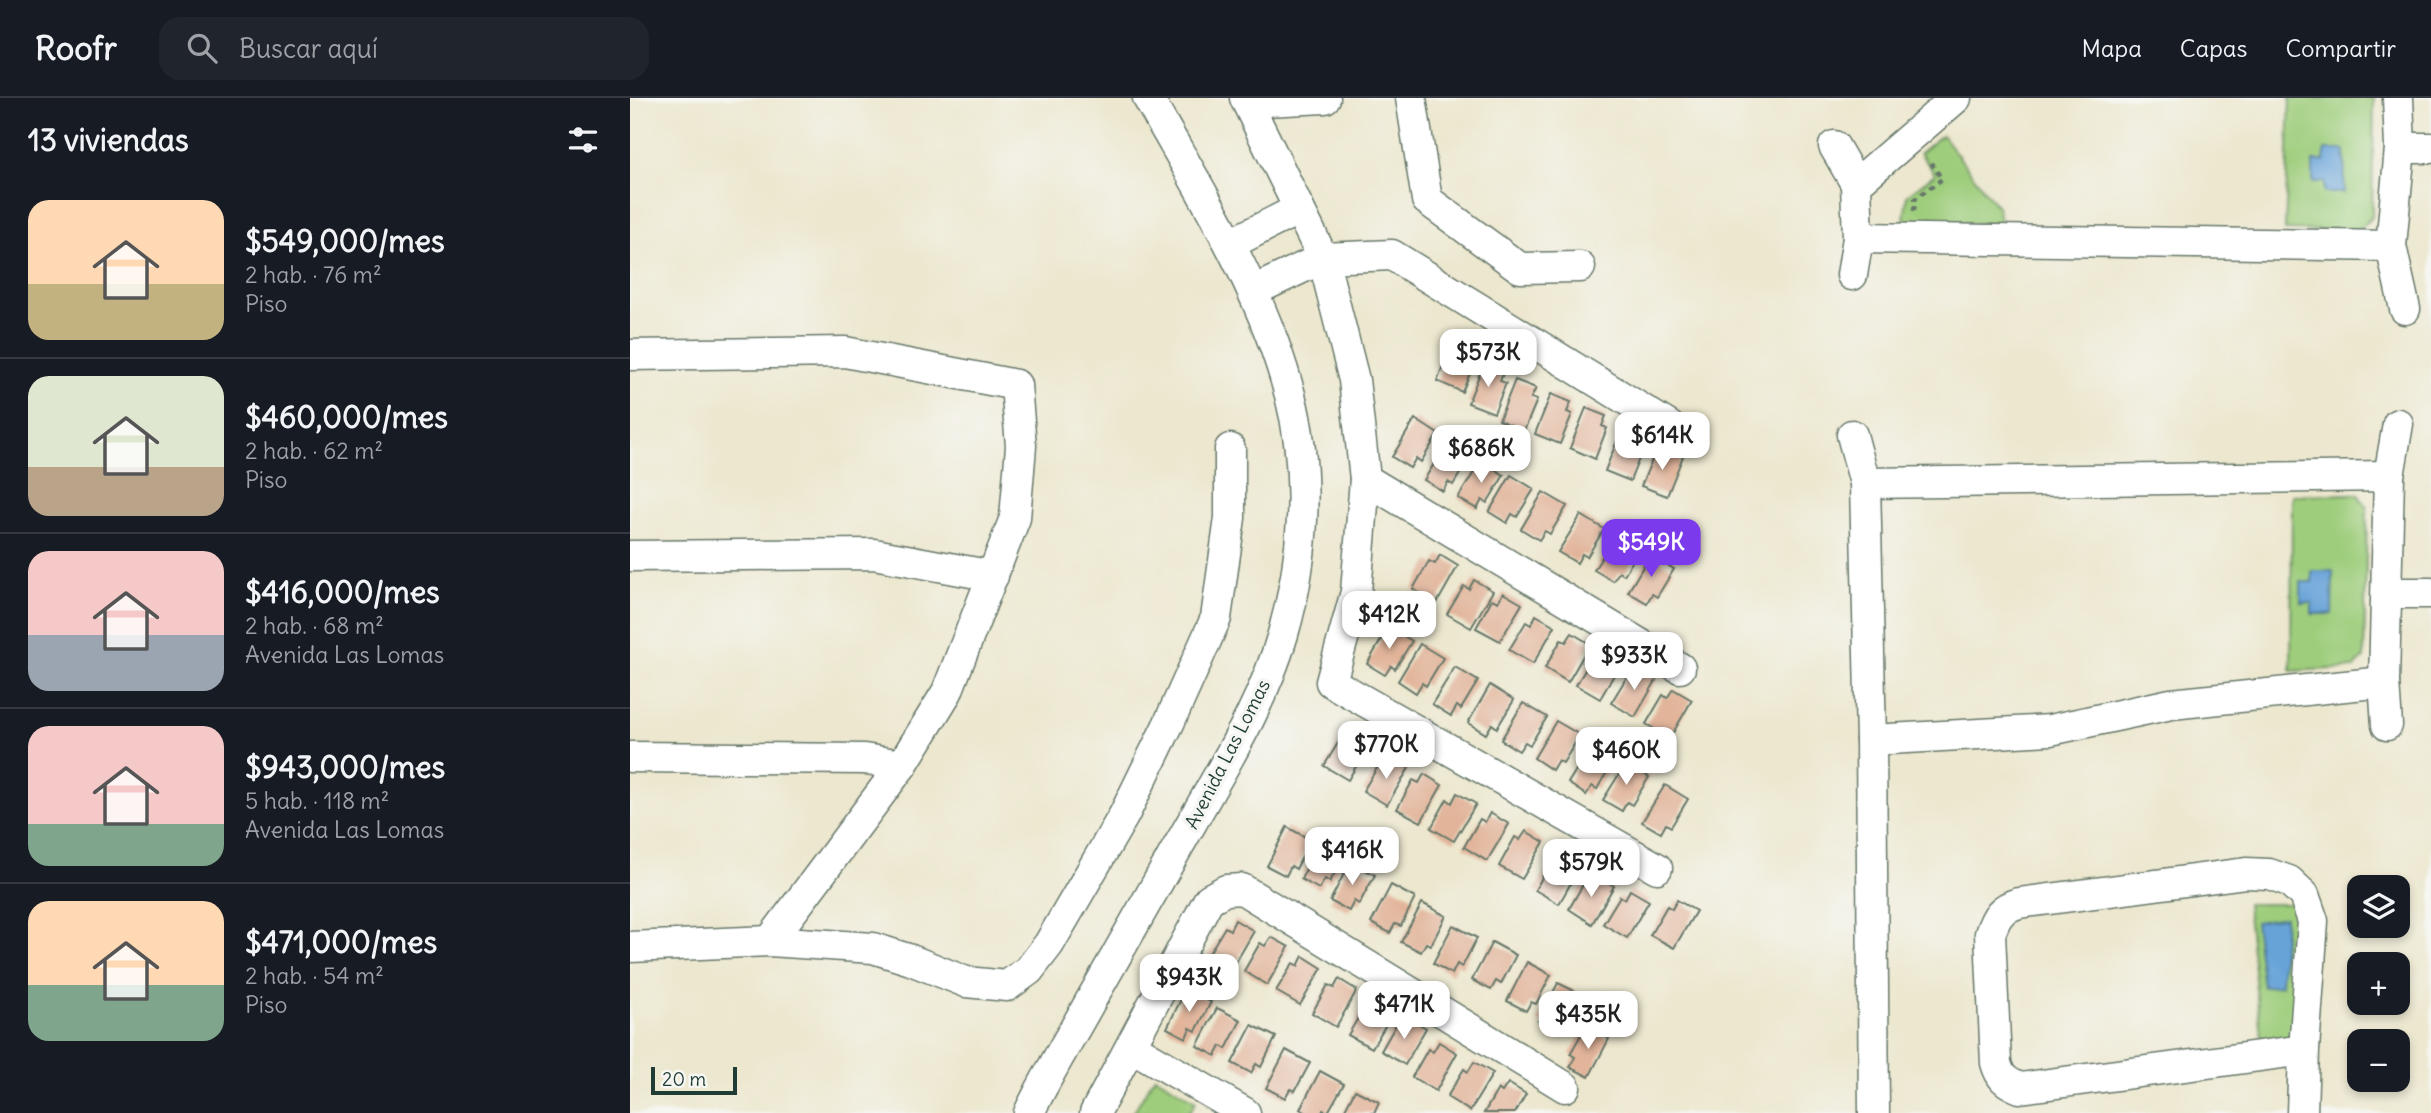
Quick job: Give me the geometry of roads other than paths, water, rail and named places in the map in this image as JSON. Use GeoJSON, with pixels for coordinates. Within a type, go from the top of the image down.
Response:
{"type":"FeatureCollection","features":[{"type":"Feature","properties":{"kind":"street","name":"Avenida Las Lomas"},"geometry":{"type":"LineString","coordinates":[[1028,1113],[1248,721],[1283,634],[1294,585],[1300,540],[1302,472],[1289,394],[1253,291],[1230,244],[1148,98]]}},
{"type":"Feature","properties":{"kind":"street"},"geometry":{"type":"LineString","coordinates":[[1325,98],[1246,100],[1323,258],[1354,380],[1365,479],[1356,592],[1331,682],[1657,868]]}},
{"type":"Feature","properties":{"kind":"street"},"geometry":{"type":"LineString","coordinates":[[1411,98],[1427,200],[1520,268],[1580,267]]}},
{"type":"Feature","properties":{"kind":"street"},"geometry":{"type":"LineString","coordinates":[[1856,184],[1956,98]]}},
{"type":"Feature","properties":{"kind":"street"},"geometry":{"type":"LineString","coordinates":[[2398,98],[2400,148],[2391,246],[2404,309]]}},
{"type":"Feature","properties":{"kind":"street"},"geometry":{"type":"LineString","coordinates":[[1834,146],[1856,184],[1858,239],[1852,275]]}},
{"type":"Feature","properties":{"kind":"street"},"geometry":{"type":"LineString","coordinates":[[2400,148],[2431,148]]}},
{"type":"Feature","properties":{"kind":"street"},"geometry":{"type":"LineString","coordinates":[[1230,244],[1299,209]]}},
{"type":"Feature","properties":{"kind":"street"},"geometry":{"type":"LineString","coordinates":[[1858,239],[2391,246]]}},
{"type":"Feature","properties":{"kind":"street"},"geometry":{"type":"LineString","coordinates":[[1253,291],[1323,258],[1392,255],[1669,426]]}},
{"type":"Feature","properties":{"kind":"street"},"geometry":{"type":"LineString","coordinates":[[630,355],[845,352],[1016,385],[1021,446],[1015,518],[947,692],[902,765],[770,941]]}},
{"type":"Feature","properties":{"kind":"street"},"geometry":{"type":"LineString","coordinates":[[2387,724],[2384,682],[2389,477],[2398,424]]}},
{"type":"Feature","properties":{"kind":"street"},"geometry":{"type":"LineString","coordinates":[[1852,435],[1866,483],[1874,1113]]}},
{"type":"Feature","properties":{"kind":"street"},"geometry":{"type":"LineString","coordinates":[[630,947],[770,941],[873,948],[966,982],[1007,986],[1029,970],[1049,944],[1124,814],[1216,618],[1230,518],[1230,449]]}},
{"type":"Feature","properties":{"kind":"street"},"geometry":{"type":"LineString","coordinates":[[1866,483],[2389,477]]}},
{"type":"Feature","properties":{"kind":"street"},"geometry":{"type":"LineString","coordinates":[[1365,479],[1680,667]]}},
{"type":"Feature","properties":{"kind":"street"},"geometry":{"type":"LineString","coordinates":[[630,556],[874,554],[993,576]]}},
{"type":"Feature","properties":{"kind":"street"},"geometry":{"type":"LineString","coordinates":[[2387,593],[2431,593]]}},
{"type":"Feature","properties":{"kind":"street"},"geometry":{"type":"LineString","coordinates":[[1871,740],[2050,730],[2171,704],[2384,682]]}},
{"type":"Feature","properties":{"kind":"street"},"geometry":{"type":"LineString","coordinates":[[630,757],[864,759],[902,765]]}},
{"type":"Feature","properties":{"kind":"street"},"geometry":{"type":"LineString","coordinates":[[2302,1113],[2313,921],[2304,895],[2289,881],[2269,874],[2246,873],[2019,903],[2003,908],[1994,921],[1990,934],[1996,1063],[1999,1075],[2007,1083],[2020,1088],[2304,1050]]}},
{"type":"Feature","properties":{"kind":"street"},"geometry":{"type":"LineString","coordinates":[[1095,1113],[1209,899],[1226,890],[1242,889],[1565,1087]]}},
{"type":"Feature","properties":{"kind":"street"},"geometry":{"type":"LineString","coordinates":[[1132,1046],[1245,1113]]}},
{"type":"Feature","properties":{"kind":"water"},"geometry":{"type":"Polygon","coordinates":[[[2325,150],[2345,150],[2344,193],[2324,193],[2324,182],[2313,182],[2313,161],[2324,161],[2325,150]]]}},
{"type":"Feature","properties":{"kind":"water"},"geometry":{"type":"Polygon","coordinates":[[[2312,571],[2333,571],[2332,614],[2312,614],[2312,603],[2301,603],[2301,582],[2312,582],[2312,571]]]}},
{"type":"Feature","properties":{"kind":"water"},"geometry":{"type":"Polygon","coordinates":[[[2285,917],[2281,985],[2263,987],[2255,922],[2285,917]]]}}]}
